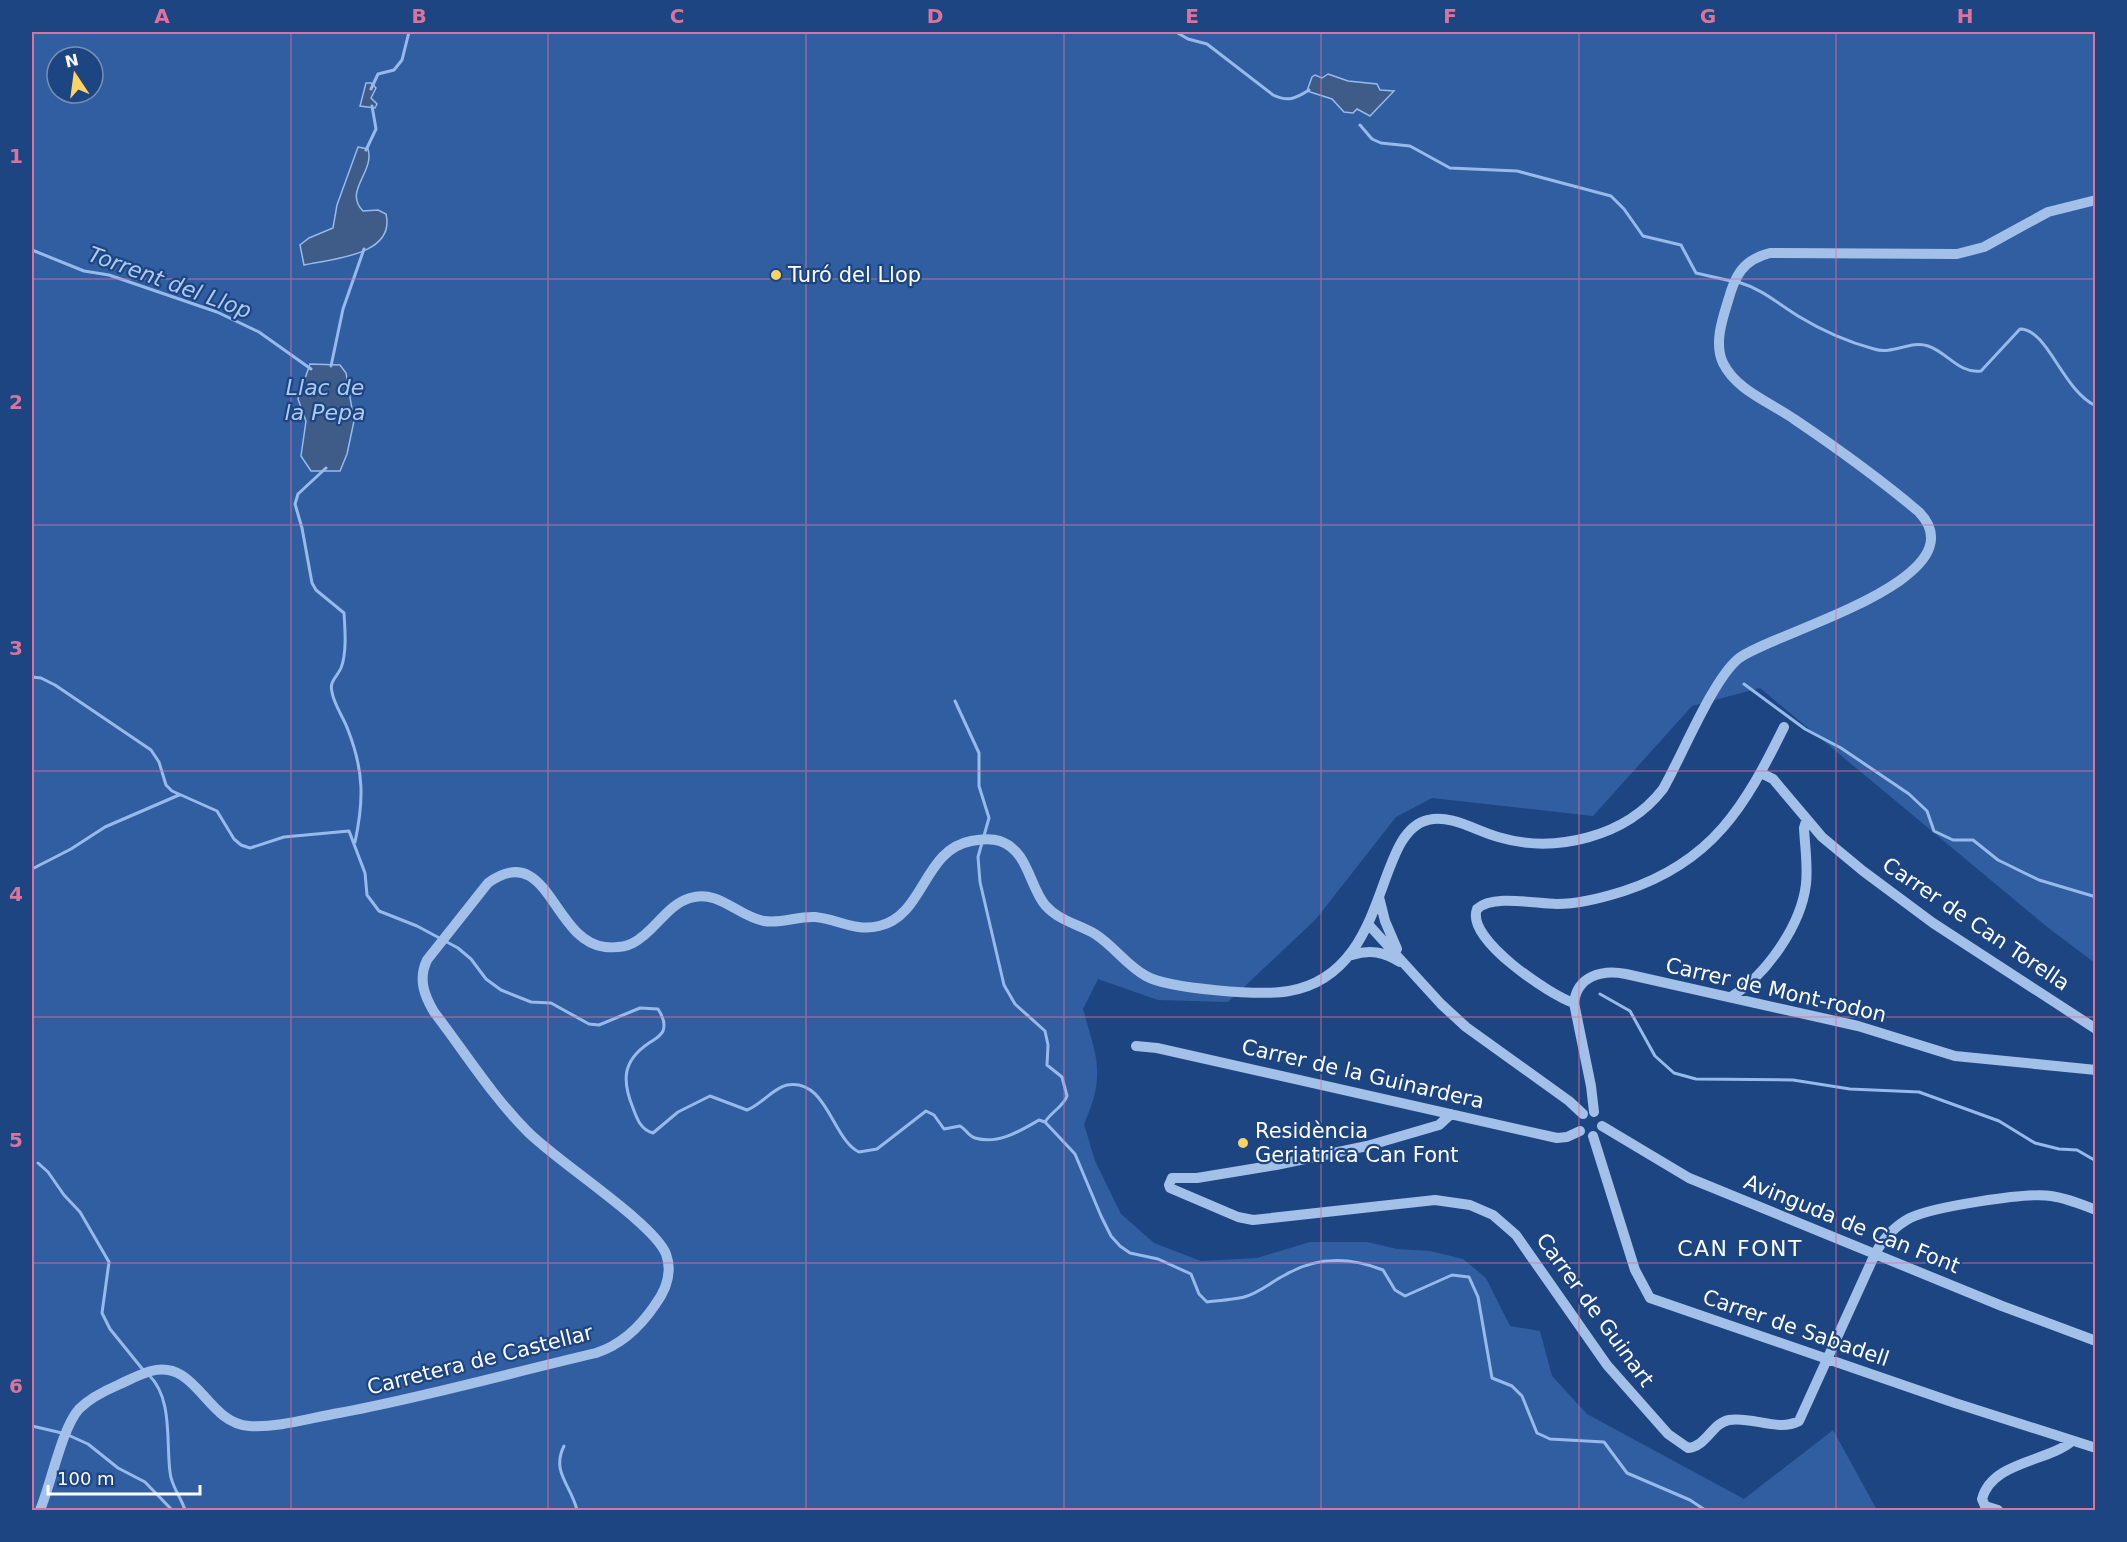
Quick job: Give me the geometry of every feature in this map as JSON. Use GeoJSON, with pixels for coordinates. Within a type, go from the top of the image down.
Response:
{"type":"FeatureCollection","features":[{"type":"Feature","properties":{"kind":"street","name":"Carretera de Castellar"},"geometry":{"type":"LineString","coordinates":[[40,1510],[74,1416],[86,1403],[152,1370],[171,1370],[186,1377],[213,1408],[228,1420],[245,1425],[269,1425],[379,1406],[605,1350],[625,1339],[655,1305],[669,1275],[663,1248],[642,1225],[557,1159],[525,1129],[434,1012],[422,984],[424,968],[488,883],[501,874],[514,872],[537,880],[547,890],[576,935],[590,943],[610,948],[632,944],[679,902],[702,896],[721,900],[749,916],[766,922],[813,917],[869,928],[892,922],[902,915],[941,858],[955,846],[988,839],[1006,844],[1020,856],[1038,894],[1053,912],[1094,933],[1132,967],[1152,979],[1220,990],[1270,993],[1291,991],[1326,977],[1352,955],[1368,924],[1402,842],[1410,830],[1424,821],[1448,820],[1503,839],[1542,844],[1594,835],[1633,818],[1663,789],[1721,680],[1739,658],[1763,644],[1851,609],[1907,576],[1922,563],[1929,547],[1930,536],[1926,521],[1919,512],[1793,418],[1742,386],[1724,364],[1719,346],[1721,325],[1732,286],[1741,267],[1750,260],[1770,253],[1958,254],[1984,247],[2048,212],[2096,200]]}},
{"type":"Feature","properties":{"kind":"street"},"geometry":{"type":"LineString","coordinates":[[1368,924],[1466,1027],[1569,1101],[1588,1113],[1601,1119],[1600,1132],[1593,1136],[1585,1135],[1580,1131],[1578,1123],[1588,1113],[1591,1086],[1574,1003],[1560,998],[1496,950],[1477,922],[1477,909],[1485,903],[1497,901],[1573,904],[1604,897],[1658,878],[1686,862],[1726,827],[1761,773],[1784,727]]}},
{"type":"Feature","properties":{"kind":"street","name":"Carrer de Can Torella"},"geometry":{"type":"LineString","coordinates":[[1761,773],[1773,779],[1806,821],[1863,871],[1933,923],[2096,1029]]}},
{"type":"Feature","properties":{"kind":"street"},"geometry":{"type":"LineString","coordinates":[[1731,997],[1755,978],[1772,957],[1798,912],[1806,885],[1804,828],[1806,821]]}},
{"type":"Feature","properties":{"kind":"street"},"geometry":{"type":"LineString","coordinates":[[1379,897],[1391,937],[1406,965]]}},
{"type":"Feature","properties":{"kind":"street"},"geometry":{"type":"LineString","coordinates":[[1352,955],[1362,951],[1379,952],[1406,965]]}},
{"type":"Feature","properties":{"kind":"street","name":"Carrer de Mont-rodon"},"geometry":{"type":"LineString","coordinates":[[1574,1003],[1577,990],[1585,980],[1599,974],[1615,972],[1858,1026],[1954,1056],[2096,1070]]}},
{"type":"Feature","properties":{"kind":"street","name":"Carrer de la Guinardera"},"geometry":{"type":"LineString","coordinates":[[1136,1046],[1157,1048],[1557,1138],[1567,1137],[1580,1131]]}},
{"type":"Feature","properties":{"kind":"street","name":"Carrer de Guinart"},"geometry":{"type":"LineString","coordinates":[[1451,1114],[1439,1125],[1367,1146],[1276,1165],[1197,1178],[1177,1177],[1172,1178],[1169,1185],[1170,1188],[1239,1217],[1253,1220],[1435,1200],[1470,1205],[1494,1215],[1516,1235],[1607,1365],[1668,1434],[1688,1448],[1697,1446],[1725,1421],[1740,1419],[1782,1425],[1799,1421],[1875,1254],[1897,1226],[1932,1210],[2036,1195],[2058,1197],[2096,1210]]}},
{"type":"Feature","properties":{"kind":"street","name":"Avinguda de Can Font"},"geometry":{"type":"LineString","coordinates":[[1602,1126],[1689,1178],[2096,1341]]}},
{"type":"Feature","properties":{"kind":"street","name":"Carrer de Sabadell"},"geometry":{"type":"LineString","coordinates":[[1593,1136],[1635,1270],[1645,1293],[1663,1304],[2096,1448]]}},
{"type":"Feature","properties":{"kind":"street"},"geometry":{"type":"LineString","coordinates":[[1997,1510],[1985,1506],[1982,1499],[1991,1482],[2014,1467],[2072,1441]]}},
{"type":"Feature","properties":{"kind":"shaded area"},"geometry":{"type":"Polygon","coordinates":[[[32,32],[2095,32],[2095,963],[2046,926],[1760,688],[1692,706],[1593,816],[1432,798],[1396,817],[1316,919],[1228,1002],[1158,1000],[1098,979],[1083,1009],[1097,1066],[1095,1092],[1084,1124],[1095,1161],[1121,1214],[1154,1243],[1201,1261],[1257,1258],[1310,1242],[1367,1242],[1397,1249],[1430,1251],[1463,1259],[1486,1278],[1510,1326],[1540,1331],[1552,1376],[1587,1414],[1744,1499],[1833,1430],[1877,1510],[32,1510],[32,32]]]}},
{"type":"Feature","properties":{"kind":"water"},"geometry":{"type":"Polygon","coordinates":[[[1328,74],[1348,81],[1377,84],[1380,90],[1394,91],[1370,116],[1357,109],[1353,113],[1344,112],[1332,99],[1307,91],[1312,77],[1315,75],[1322,78],[1328,74]]]}},
{"type":"Feature","properties":{"kind":"water"},"geometry":{"type":"Polygon","coordinates":[[[366,83],[371,83],[376,88],[371,98],[377,104],[375,108],[360,106],[366,83]]]}},
{"type":"Feature","properties":{"kind":"water"},"geometry":{"type":"Polygon","coordinates":[[[358,147],[368,149],[369,157],[356,196],[358,204],[363,211],[378,210],[386,214],[386,228],[381,239],[358,253],[304,265],[300,245],[309,238],[333,228],[337,205],[358,147]]]}},
{"type":"Feature","properties":{"kind":"water","name":"Llac de la Pepa"},"geometry":{"type":"Polygon","coordinates":[[[310,364],[340,365],[346,373],[354,421],[347,454],[340,471],[311,471],[301,456],[306,421],[298,399],[310,364]]]}},
{"type":"Feature","properties":{"kind":"waterway"},"geometry":{"type":"LineString","coordinates":[[371,89],[378,74],[394,70],[402,60],[409,32]]}},
{"type":"Feature","properties":{"kind":"waterway"},"geometry":{"type":"LineString","coordinates":[[1176,32],[1188,39],[1207,44],[1273,95],[1291,98],[1300,96],[1309,90]]}},
{"type":"Feature","properties":{"kind":"waterway"},"geometry":{"type":"LineString","coordinates":[[366,150],[376,129],[372,106]]}},
{"type":"Feature","properties":{"kind":"waterway"},"geometry":{"type":"LineString","coordinates":[[1360,125],[1372,139],[1381,143],[1410,146],[1450,168],[1517,171],[1611,196],[1624,209],[1643,236],[1681,245],[1696,273],[1731,281]]}},
{"type":"Feature","properties":{"kind":"waterway"},"geometry":{"type":"LineString","coordinates":[[331,366],[343,309],[364,249]]}},
{"type":"Feature","properties":{"kind":"waterway","name":"Torrent del Llop"},"geometry":{"type":"LineString","coordinates":[[32,250],[84,271],[109,275],[217,312],[259,332],[311,369]]}},
{"type":"Feature","properties":{"kind":"waterway"},"geometry":{"type":"LineString","coordinates":[[1738,282],[1762,292],[1807,321],[1845,339],[1881,350],[1915,345],[1928,346],[1960,366],[1973,371],[1981,371],[2020,329],[2030,332],[2039,339],[2074,387],[2096,406]]}},
{"type":"Feature","properties":{"kind":"waterway","name":"Torrent del Llop"},"geometry":{"type":"LineString","coordinates":[[326,468],[298,494],[295,504],[312,583],[316,590],[344,613],[344,655],[341,668],[331,688],[353,745],[360,772],[361,799],[355,842]]}},
{"type":"Feature","properties":{"kind":"waterway"},"geometry":{"type":"LineString","coordinates":[[32,677],[41,678],[55,685],[151,750],[159,762],[166,785],[172,791],[217,811],[234,839],[241,845],[250,848],[284,837],[349,831],[365,873],[367,895],[379,911],[417,926],[458,948],[471,959],[486,979],[501,990],[531,1002],[551,1003],[589,1024],[599,1025],[640,1008],[658,1009],[664,1022],[663,1031],[634,1057],[629,1064],[626,1080],[629,1098],[636,1116],[642,1127],[649,1132],[653,1133],[678,1112],[710,1096],[747,1110],[777,1089],[787,1085],[800,1085],[811,1091],[828,1111],[842,1135],[859,1152],[877,1149],[926,1111],[934,1115],[944,1129],[960,1126],[973,1137],[984,1140],[1008,1136],[1039,1120],[1045,1122]]}},
{"type":"Feature","properties":{"kind":"waterway"},"geometry":{"type":"LineString","coordinates":[[1744,684],[1805,729],[1841,748],[1909,794],[1927,811],[1934,831],[1953,840],[1973,840],[1998,860],[2039,880],[2096,897]]}},
{"type":"Feature","properties":{"kind":"waterway"},"geometry":{"type":"LineString","coordinates":[[955,701],[979,753],[979,786],[989,818],[978,857],[980,882],[1004,985],[1015,1004],[1045,1031],[1048,1045],[1047,1065],[1062,1077],[1067,1096],[1045,1122],[1075,1154],[1101,1216],[1111,1236],[1120,1246],[1130,1253],[1158,1259],[1191,1274],[1199,1294],[1207,1302],[1249,1295],[1309,1264],[1334,1260],[1358,1263],[1383,1270],[1395,1290],[1405,1296],[1452,1275],[1469,1277],[1478,1297],[1492,1378],[1512,1386],[1522,1396],[1537,1433],[1550,1439],[1604,1442],[1627,1473],[1690,1500],[1705,1510]]}},
{"type":"Feature","properties":{"kind":"waterway"},"geometry":{"type":"LineString","coordinates":[[32,869],[71,849],[105,827],[179,795]]}},
{"type":"Feature","properties":{"kind":"waterway"},"geometry":{"type":"LineString","coordinates":[[1600,994],[1630,1011],[1655,1056],[1674,1073],[1696,1079],[1793,1080],[1850,1089],[1919,1092],[1999,1121],[2035,1143],[2059,1149],[2077,1150],[2096,1161]]}},
{"type":"Feature","properties":{"kind":"waterway"},"geometry":{"type":"LineString","coordinates":[[38,1163],[80,1212],[109,1262],[102,1313],[110,1329],[144,1371]]}},
{"type":"Feature","properties":{"kind":"waterway"},"geometry":{"type":"LineString","coordinates":[[149,1375],[162,1396],[167,1421],[171,1477],[185,1510]]}},
{"type":"Feature","properties":{"kind":"waterway"},"geometry":{"type":"LineString","coordinates":[[32,1426],[62,1433]]}},
{"type":"Feature","properties":{"kind":"waterway"},"geometry":{"type":"LineString","coordinates":[[68,1435],[88,1444],[118,1468],[145,1482],[172,1510]]}},
{"type":"Feature","properties":{"kind":"waterway"},"geometry":{"type":"LineString","coordinates":[[564,1446],[560,1463],[561,1471],[577,1510]]}},
{"type":"Feature","properties":{"kind":"place","name":"Turó del Llop"},"geometry":{"type":"Point","coordinates":[776,275]}},
{"type":"Feature","properties":{"kind":"place","name":"Residència Geriatrica Can Font"},"geometry":{"type":"Point","coordinates":[1243,1143]}},
{"type":"Feature","properties":{"kind":"district","name":"CAN FONT"},"geometry":{"type":"Point","coordinates":[1740,1248]}}]}
